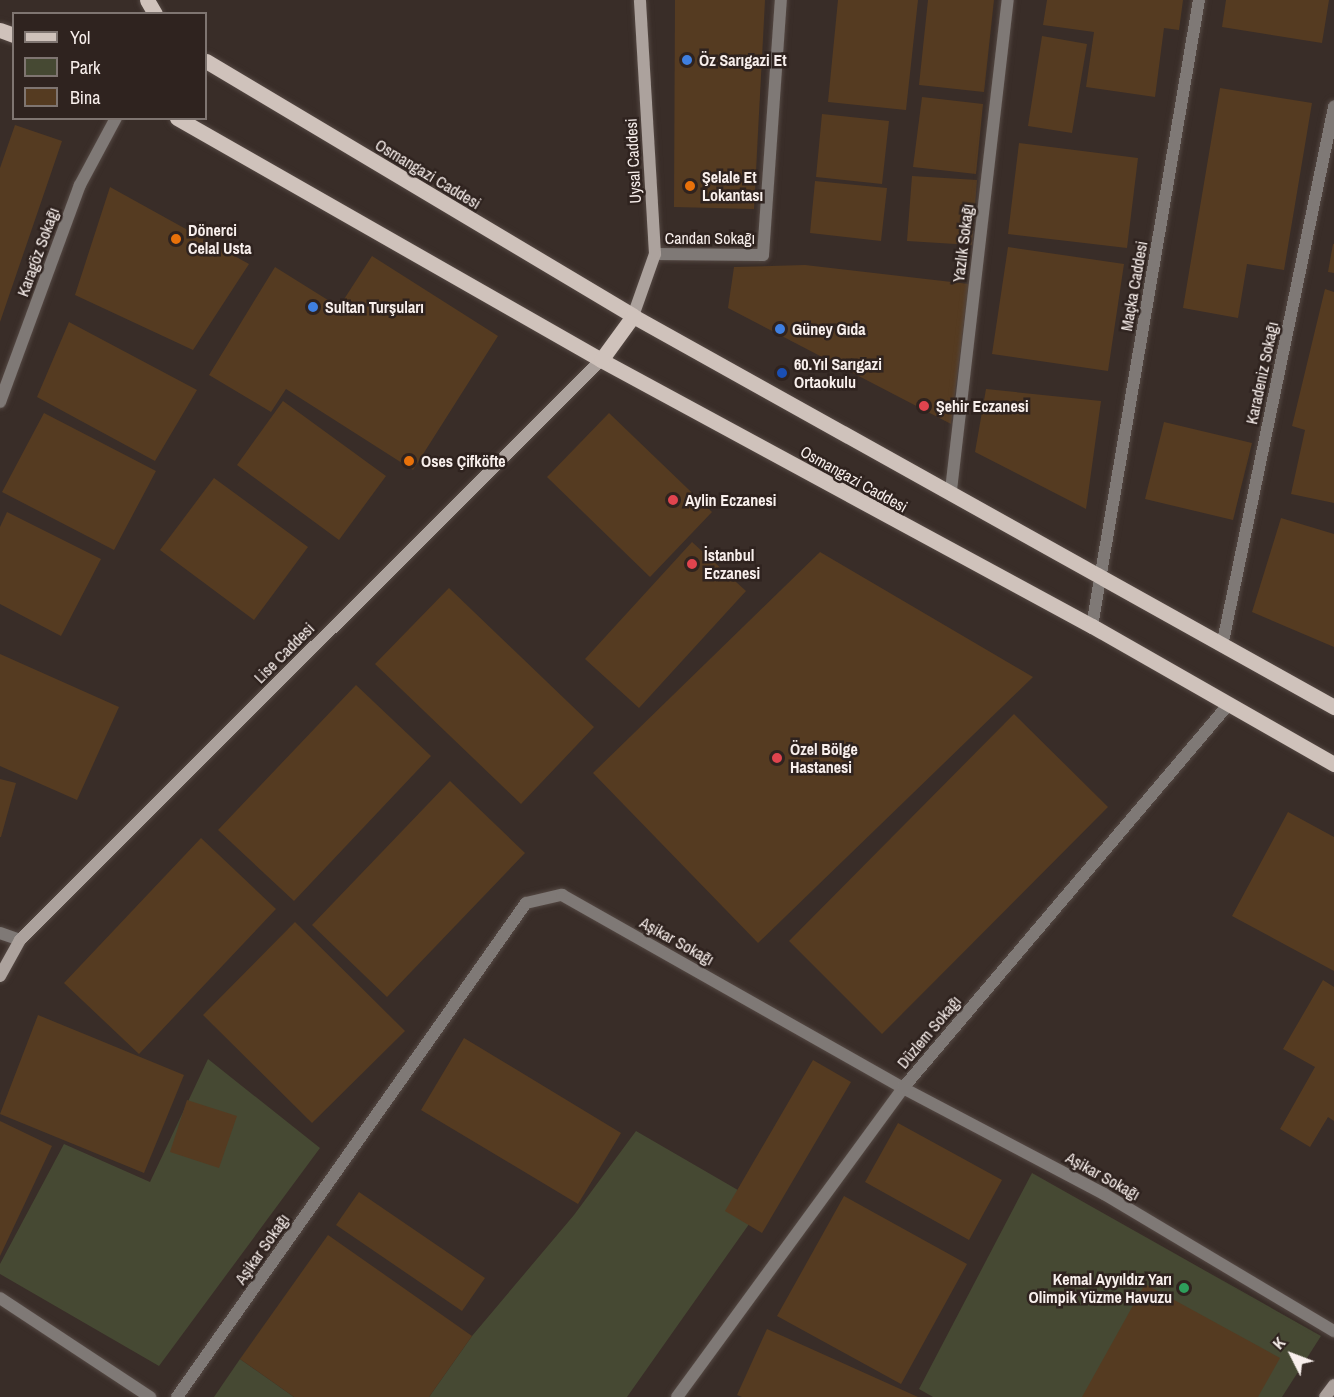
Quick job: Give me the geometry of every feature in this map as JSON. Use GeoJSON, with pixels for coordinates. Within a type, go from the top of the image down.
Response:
{"type":"FeatureCollection","features":[{"type":"Feature","properties":{"kind":"main road","name":"Uysal Caddesi"},"geometry":{"type":"LineString","coordinates":[[633,316],[655,254],[640,0]]}},
{"type":"Feature","properties":{"kind":"main road","name":"Osmangazi Caddesi"},"geometry":{"type":"LineString","coordinates":[[207,62],[633,316],[951,490],[1101,578],[1334,707]]}},
{"type":"Feature","properties":{"kind":"main road","name":"Osmangazi Caddesi"},"geometry":{"type":"LineString","coordinates":[[181,120],[601,360],[1092,626],[1334,764]]}},
{"type":"Feature","properties":{"kind":"main road"},"geometry":{"type":"LineString","coordinates":[[601,360],[633,316]]}},
{"type":"Feature","properties":{"kind":"main road","name":"Lise Caddesi"},"geometry":{"type":"LineString","coordinates":[[0,976],[20,940],[601,360]]}},
{"type":"Feature","properties":{"kind":"main road"},"geometry":{"type":"LineString","coordinates":[[1325,1397],[1334,1385]]}},
{"type":"Feature","properties":{"kind":"street","name":"Candan Sokağı"},"geometry":{"type":"LineString","coordinates":[[655,254],[763,255],[781,0]]}},
{"type":"Feature","properties":{"kind":"street","name":"Yazlık Sokağı"},"geometry":{"type":"LineString","coordinates":[[951,490],[1008,0]]}},
{"type":"Feature","properties":{"kind":"street","name":"Maçka Caddesi"},"geometry":{"type":"LineString","coordinates":[[1101,578],[1199,0]]}},
{"type":"Feature","properties":{"kind":"street","name":"Karadeniz Sokağı"},"geometry":{"type":"LineString","coordinates":[[1222,646],[1334,107]]}},
{"type":"Feature","properties":{"kind":"street","name":"Karagöz Sokağı"},"geometry":{"type":"LineString","coordinates":[[0,402],[80,184],[115,120]]}},
{"type":"Feature","properties":{"kind":"street"},"geometry":{"type":"LineString","coordinates":[[1092,626],[1101,578]]}},
{"type":"Feature","properties":{"kind":"street","name":"Düzlem Sokağı"},"geometry":{"type":"LineString","coordinates":[[677,1397],[903,1088],[1228,705]]}},
{"type":"Feature","properties":{"kind":"street","name":"Aşikar Sokağı"},"geometry":{"type":"LineString","coordinates":[[177,1397],[526,903],[562,895],[903,1088],[1104,1194],[1334,1331]]}},
{"type":"Feature","properties":{"kind":"street"},"geometry":{"type":"LineString","coordinates":[[0,933],[20,940]]}},
{"type":"Feature","properties":{"kind":"street"},"geometry":{"type":"LineString","coordinates":[[0,1298],[150,1397]]}},
{"type":"Feature","properties":{"kind":"green space"},"geometry":{"type":"Polygon","coordinates":[[[208,1059],[320,1148],[159,1366],[0,1274],[0,1264],[64,1144],[150,1182],[208,1059]]]}},
{"type":"Feature","properties":{"kind":"green space"},"geometry":{"type":"Polygon","coordinates":[[[636,1131],[743,1193],[759,1210],[627,1397],[429,1397],[472,1336],[574,1215],[636,1131]]]}},
{"type":"Feature","properties":{"kind":"green space"},"geometry":{"type":"Polygon","coordinates":[[[1032,1173],[1321,1336],[1282,1397],[933,1397],[919,1389],[1032,1173]]]}},
{"type":"Feature","properties":{"kind":"green space"},"geometry":{"type":"Polygon","coordinates":[[[240,1359],[294,1397],[214,1397],[240,1359]]]}},
{"type":"Feature","properties":{"kind":"building"},"geometry":{"type":"Polygon","coordinates":[[[675,0],[765,0],[754,209],[674,207],[675,0]]]}},
{"type":"Feature","properties":{"kind":"building"},"geometry":{"type":"Polygon","coordinates":[[[838,0],[918,0],[906,110],[828,102],[838,0]]]}},
{"type":"Feature","properties":{"kind":"building"},"geometry":{"type":"Polygon","coordinates":[[[928,0],[994,0],[984,92],[919,85],[928,0]]]}},
{"type":"Feature","properties":{"kind":"building"},"geometry":{"type":"Polygon","coordinates":[[[1047,0],[1183,0],[1179,30],[1164,28],[1155,97],[1086,87],[1094,32],[1043,25],[1047,0]]]}},
{"type":"Feature","properties":{"kind":"building"},"geometry":{"type":"Polygon","coordinates":[[[1226,0],[1329,0],[1322,43],[1222,27],[1226,0]]]}},
{"type":"Feature","properties":{"kind":"building"},"geometry":{"type":"Polygon","coordinates":[[[1042,36],[1087,44],[1072,133],[1028,126],[1042,36]]]}},
{"type":"Feature","properties":{"kind":"building"},"geometry":{"type":"Polygon","coordinates":[[[1220,88],[1312,103],[1284,270],[1247,264],[1238,318],[1183,308],[1220,88]]]}},
{"type":"Feature","properties":{"kind":"building"},"geometry":{"type":"Polygon","coordinates":[[[922,97],[983,104],[976,174],[913,167],[922,97]]]}},
{"type":"Feature","properties":{"kind":"building"},"geometry":{"type":"Polygon","coordinates":[[[822,114],[889,121],[882,184],[816,177],[822,114]]]}},
{"type":"Feature","properties":{"kind":"building"},"geometry":{"type":"Polygon","coordinates":[[[15,125],[62,141],[0,322],[0,168],[15,125]]]}},
{"type":"Feature","properties":{"kind":"building"},"geometry":{"type":"Polygon","coordinates":[[[1019,143],[1138,158],[1127,248],[1008,234],[1019,143]]]}},
{"type":"Feature","properties":{"kind":"building"},"geometry":{"type":"Polygon","coordinates":[[[912,176],[977,180],[972,245],[907,241],[912,176]]]}},
{"type":"Feature","properties":{"kind":"building"},"geometry":{"type":"Polygon","coordinates":[[[815,181],[887,188],[881,241],[810,233],[815,181]]]}},
{"type":"Feature","properties":{"kind":"building"},"geometry":{"type":"Polygon","coordinates":[[[110,187],[249,264],[193,350],[75,295],[110,187]]]}},
{"type":"Feature","properties":{"kind":"building"},"geometry":{"type":"Polygon","coordinates":[[[1334,244],[1334,273],[1328,272],[1334,244]]]}},
{"type":"Feature","properties":{"kind":"building"},"geometry":{"type":"Polygon","coordinates":[[[1008,247],[1124,264],[1108,371],[992,354],[1008,247]]]}},
{"type":"Feature","properties":{"kind":"building"},"geometry":{"type":"Polygon","coordinates":[[[372,256],[498,336],[413,470],[286,389],[271,412],[209,375],[275,267],[339,307],[372,256]]]}},
{"type":"Feature","properties":{"kind":"building"},"geometry":{"type":"Polygon","coordinates":[[[805,265],[969,284],[951,424],[728,308],[734,267],[805,265]]]}},
{"type":"Feature","properties":{"kind":"building"},"geometry":{"type":"Polygon","coordinates":[[[1325,289],[1334,292],[1334,503],[1291,494],[1305,430],[1292,426],[1325,289]]]}},
{"type":"Feature","properties":{"kind":"building"},"geometry":{"type":"Polygon","coordinates":[[[69,322],[197,390],[155,461],[37,397],[69,322]]]}},
{"type":"Feature","properties":{"kind":"building"},"geometry":{"type":"Polygon","coordinates":[[[986,389],[1101,401],[1086,509],[975,452],[986,389]]]}},
{"type":"Feature","properties":{"kind":"building"},"geometry":{"type":"Polygon","coordinates":[[[283,401],[386,476],[339,540],[237,465],[283,401]]]}},
{"type":"Feature","properties":{"kind":"building"},"geometry":{"type":"Polygon","coordinates":[[[44,413],[156,471],[114,550],[2,492],[44,413]]]}},
{"type":"Feature","properties":{"kind":"building"},"geometry":{"type":"Polygon","coordinates":[[[609,413],[712,512],[650,577],[547,477],[609,413]]]}},
{"type":"Feature","properties":{"kind":"building"},"geometry":{"type":"Polygon","coordinates":[[[1164,422],[1252,443],[1233,520],[1145,499],[1164,422]]]}},
{"type":"Feature","properties":{"kind":"building"},"geometry":{"type":"Polygon","coordinates":[[[214,478],[308,547],[254,620],[160,550],[214,478]]]}},
{"type":"Feature","properties":{"kind":"building"},"geometry":{"type":"Polygon","coordinates":[[[7,512],[101,559],[61,636],[0,604],[0,527],[7,512]]]}},
{"type":"Feature","properties":{"kind":"building"},"geometry":{"type":"Polygon","coordinates":[[[1281,518],[1334,534],[1334,647],[1252,612],[1281,518]]]}},
{"type":"Feature","properties":{"kind":"building"},"geometry":{"type":"Polygon","coordinates":[[[692,542],[746,591],[639,708],[585,659],[692,542]]]}},
{"type":"Feature","properties":{"kind":"building","name":"Özel Bölge Hastanesi"},"geometry":{"type":"Polygon","coordinates":[[[820,552],[1033,677],[758,943],[593,773],[820,552]]]}},
{"type":"Feature","properties":{"kind":"building"},"geometry":{"type":"Polygon","coordinates":[[[449,588],[594,727],[521,804],[375,664],[449,588]]]}},
{"type":"Feature","properties":{"kind":"building"},"geometry":{"type":"Polygon","coordinates":[[[0,654],[119,707],[77,800],[0,766],[0,654]]]}},
{"type":"Feature","properties":{"kind":"building"},"geometry":{"type":"Polygon","coordinates":[[[356,685],[431,756],[294,901],[218,830],[356,685]]]}},
{"type":"Feature","properties":{"kind":"building"},"geometry":{"type":"Polygon","coordinates":[[[1014,714],[1108,807],[882,1034],[789,941],[1014,714]]]}},
{"type":"Feature","properties":{"kind":"building"},"geometry":{"type":"Polygon","coordinates":[[[0,779],[16,783],[1,837],[0,837],[0,779]]]}},
{"type":"Feature","properties":{"kind":"building"},"geometry":{"type":"Polygon","coordinates":[[[450,781],[525,853],[387,997],[312,925],[450,781]]]}},
{"type":"Feature","properties":{"kind":"building"},"geometry":{"type":"Polygon","coordinates":[[[1288,812],[1334,837],[1334,971],[1232,916],[1288,812]]]}},
{"type":"Feature","properties":{"kind":"building"},"geometry":{"type":"Polygon","coordinates":[[[201,838],[276,909],[139,1054],[64,983],[201,838]]]}},
{"type":"Feature","properties":{"kind":"building"},"geometry":{"type":"Polygon","coordinates":[[[295,922],[405,1031],[312,1123],[203,1015],[295,922]]]}},
{"type":"Feature","properties":{"kind":"building"},"geometry":{"type":"Polygon","coordinates":[[[1323,980],[1334,987],[1334,1121],[1328,1117],[1310,1147],[1280,1129],[1315,1067],[1283,1049],[1323,980]]]}},
{"type":"Feature","properties":{"kind":"building"},"geometry":{"type":"Polygon","coordinates":[[[38,1015],[184,1075],[144,1173],[0,1114],[38,1015]]]}},
{"type":"Feature","properties":{"kind":"building"},"geometry":{"type":"Polygon","coordinates":[[[464,1038],[621,1133],[578,1204],[421,1110],[464,1038]]]}},
{"type":"Feature","properties":{"kind":"building"},"geometry":{"type":"Polygon","coordinates":[[[813,1060],[851,1082],[762,1233],[725,1211],[813,1060]]]}},
{"type":"Feature","properties":{"kind":"building"},"geometry":{"type":"Polygon","coordinates":[[[187,1100],[237,1116],[219,1168],[170,1152],[187,1100]]]}},
{"type":"Feature","properties":{"kind":"building"},"geometry":{"type":"Polygon","coordinates":[[[0,1121],[52,1146],[0,1256],[0,1121]]]}},
{"type":"Feature","properties":{"kind":"building"},"geometry":{"type":"Polygon","coordinates":[[[898,1123],[1002,1180],[969,1240],[865,1182],[898,1123]]]}},
{"type":"Feature","properties":{"kind":"building"},"geometry":{"type":"Polygon","coordinates":[[[359,1192],[485,1278],[462,1311],[336,1225],[359,1192]]]}},
{"type":"Feature","properties":{"kind":"building"},"geometry":{"type":"Polygon","coordinates":[[[844,1196],[967,1264],[901,1384],[777,1316],[844,1196]]]}},
{"type":"Feature","properties":{"kind":"building"},"geometry":{"type":"Polygon","coordinates":[[[328,1235],[472,1336],[429,1397],[294,1397],[240,1359],[328,1235]]]}},
{"type":"Feature","properties":{"kind":"building","name":"Kemal Ayyıldız Yarı Olimpik Yüzme Havuzu"},"geometry":{"type":"Polygon","coordinates":[[[1145,1284],[1280,1358],[1258,1397],[1082,1397],[1145,1284]]]}},
{"type":"Feature","properties":{"kind":"building"},"geometry":{"type":"Polygon","coordinates":[[[767,1329],[918,1397],[742,1397],[737,1395],[767,1329]]]}},
{"type":"Feature","properties":{"kind":"place","name":"Öz Sarıgazi Et"},"geometry":{"type":"Point","coordinates":[687,60]}},
{"type":"Feature","properties":{"kind":"place","name":"Şelale Et Lokantası"},"geometry":{"type":"Point","coordinates":[690,186]}},
{"type":"Feature","properties":{"kind":"place","name":"Dönerci Celal Usta"},"geometry":{"type":"Point","coordinates":[176,239]}},
{"type":"Feature","properties":{"kind":"place","name":"Sultan Turşuları"},"geometry":{"type":"Point","coordinates":[313,307]}},
{"type":"Feature","properties":{"kind":"place","name":"Güney Gıda"},"geometry":{"type":"Point","coordinates":[780,329]}},
{"type":"Feature","properties":{"kind":"place","name":"60.Yıl Sarıgazi Ortaokulu"},"geometry":{"type":"Point","coordinates":[782,373]}},
{"type":"Feature","properties":{"kind":"place","name":"Şehir Eczanesi"},"geometry":{"type":"Point","coordinates":[924,406]}},
{"type":"Feature","properties":{"kind":"place","name":"Oses Çifköfte"},"geometry":{"type":"Point","coordinates":[409,461]}},
{"type":"Feature","properties":{"kind":"place","name":"Aylin Eczanesi"},"geometry":{"type":"Point","coordinates":[673,500]}},
{"type":"Feature","properties":{"kind":"place","name":"İstanbul Eczanesi"},"geometry":{"type":"Point","coordinates":[692,564]}},
{"type":"Feature","properties":{"kind":"place","name":"Özel Bölge Hastanesi"},"geometry":{"type":"Point","coordinates":[777,758]}},
{"type":"Feature","properties":{"kind":"place","name":"Kemal Ayyıldız Yarı Olimpik Yüzme Havuzu"},"geometry":{"type":"Point","coordinates":[1184,1288]}}]}
